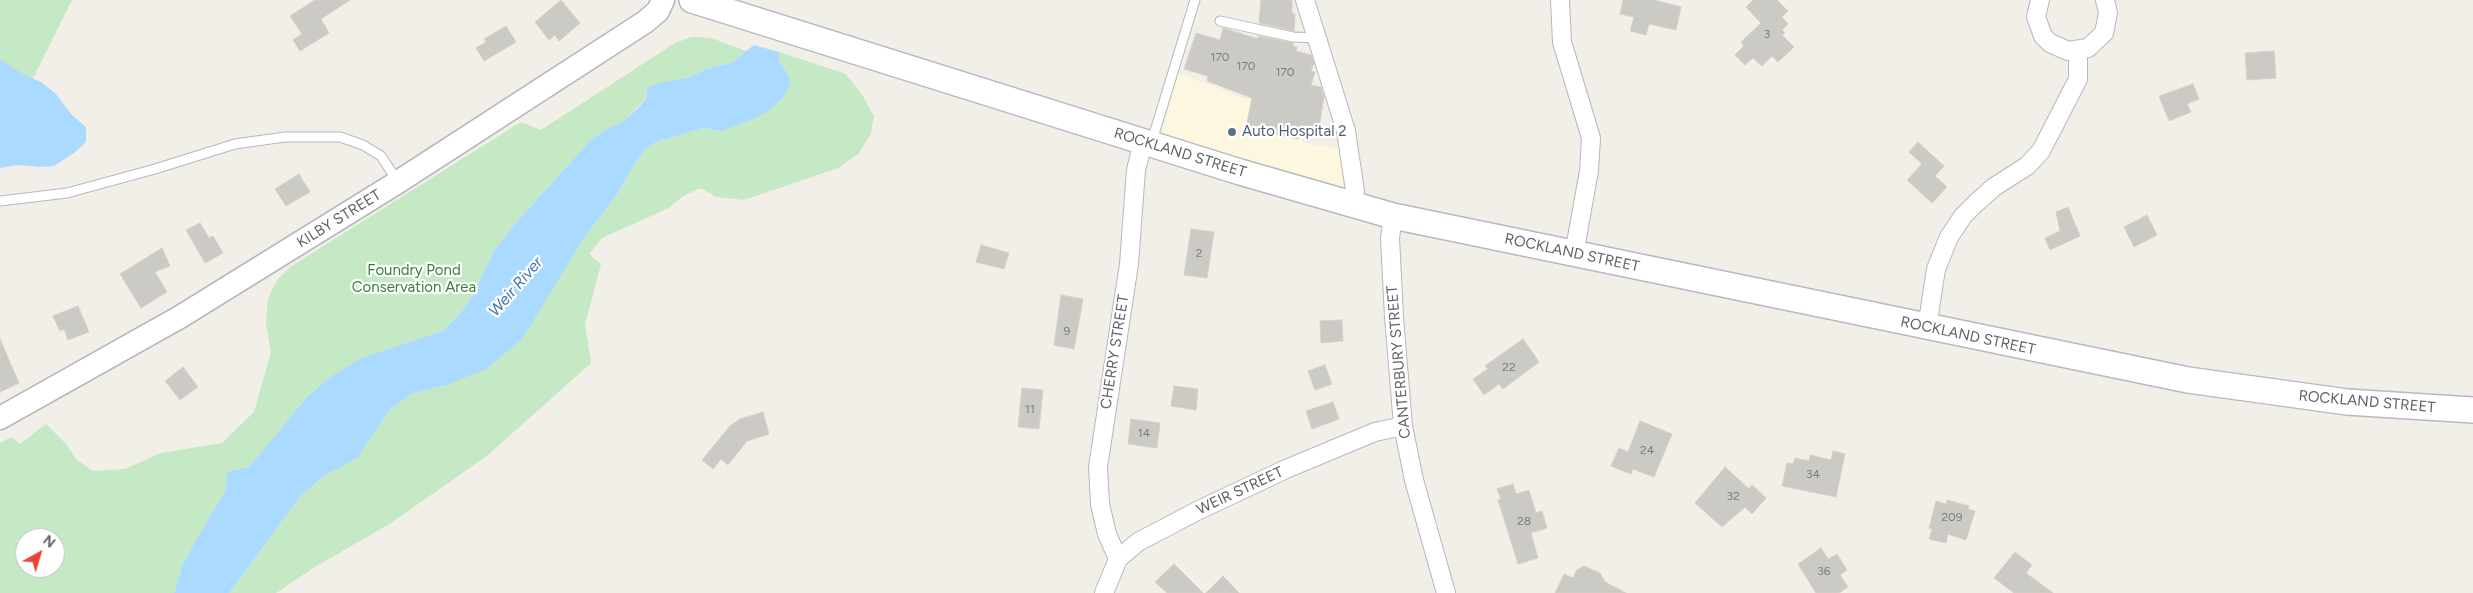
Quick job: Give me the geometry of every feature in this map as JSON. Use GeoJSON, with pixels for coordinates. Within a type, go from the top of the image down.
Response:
{"type":"FeatureCollection","features":[{"type":"Feature","properties":{"kind":"main road","name":"ROCKLAND STREET"},"geometry":{"type":"LineString","coordinates":[[692,0],[1147,143],[1393,216],[2113,366],[2244,389],[2379,405],[2473,410]]}},
{"type":"Feature","properties":{"kind":"street","name":"KILBY STREET"},"geometry":{"type":"LineString","coordinates":[[0,418],[180,317],[398,182],[645,22],[658,11],[663,0]]}},
{"type":"Feature","properties":{"kind":"street"},"geometry":{"type":"LineString","coordinates":[[1305,0],[1346,131],[1356,191],[1354,205]]}},
{"type":"Feature","properties":{"kind":"street"},"geometry":{"type":"LineString","coordinates":[[1560,0],[1562,42],[1591,138],[1589,171],[1574,254]]}},
{"type":"Feature","properties":{"kind":"street"},"geometry":{"type":"LineString","coordinates":[[2040,0],[2036,17],[2043,36],[2058,48],[2078,51],[2088,48],[2104,33],[2108,13],[2105,0]]}},
{"type":"Feature","properties":{"kind":"street"},"geometry":{"type":"LineString","coordinates":[[1927,328],[1936,269],[1949,237],[1963,216],[1975,204],[1994,187],[2027,166],[2041,151],[2078,78],[2078,51]]}},
{"type":"Feature","properties":{"kind":"street","name":"CHERRY STREET"},"geometry":{"type":"LineString","coordinates":[[1118,559],[1107,534],[1100,504],[1098,467],[1129,264],[1136,170],[1147,143]]}},
{"type":"Feature","properties":{"kind":"street","name":"CANTERBURY STREET"},"geometry":{"type":"LineString","coordinates":[[1393,216],[1390,238],[1403,426],[1414,480],[1446,593]]}},
{"type":"Feature","properties":{"kind":"street","name":"WEIR STREET"},"geometry":{"type":"LineString","coordinates":[[1104,593],[1118,559],[1138,542],[1237,492],[1375,432],[1403,426]]}},
{"type":"Feature","properties":{"kind":"lane"},"geometry":{"type":"LineString","coordinates":[[1147,143],[1195,0]]}},
{"type":"Feature","properties":{"kind":"lane"},"geometry":{"type":"LineString","coordinates":[[1220,20],[1293,37],[1318,38]]}},
{"type":"Feature","properties":{"kind":"lane"},"geometry":{"type":"LineString","coordinates":[[0,201],[66,193],[155,169],[226,146],[285,136],[340,137],[363,145],[381,156],[398,182]]}},
{"type":"Feature","properties":{"kind":"shaded area","name":"Auto Hospital 2"},"geometry":{"type":"Polygon","coordinates":[[[1178,73],[1251,101],[1303,130],[1302,143],[1342,149],[1347,188],[1161,135],[1178,73]]]}},
{"type":"Feature","properties":{"kind":"green space"},"geometry":{"type":"Polygon","coordinates":[[[0,0],[72,0],[0,145],[0,0]]]}},
{"type":"Feature","properties":{"kind":"green space","name":"Foundry Pond Conservation Area"},"geometry":{"type":"Polygon","coordinates":[[[692,37],[711,38],[746,51],[731,63],[706,69],[688,78],[662,82],[624,121],[603,131],[589,142],[494,250],[471,299],[443,331],[361,358],[330,377],[307,397],[249,467],[228,472],[226,489],[183,563],[174,593],[0,593],[0,443],[11,437],[20,444],[46,424],[66,444],[77,460],[93,471],[125,469],[161,453],[222,443],[254,412],[271,352],[266,323],[268,299],[277,280],[290,267],[521,122],[541,130],[675,43],[692,37]]]}},
{"type":"Feature","properties":{"kind":"green space"},"geometry":{"type":"Polygon","coordinates":[[[779,52],[846,74],[861,93],[874,116],[871,133],[859,153],[838,168],[744,200],[716,197],[701,188],[683,196],[669,208],[602,238],[589,254],[601,264],[585,324],[591,363],[488,455],[391,523],[313,568],[276,593],[229,593],[301,495],[326,475],[357,458],[388,410],[411,394],[446,385],[585,236],[618,193],[634,164],[646,149],[656,142],[703,128],[721,131],[788,74],[779,61],[779,52]]]}},
{"type":"Feature","properties":{"kind":"water","name":"Weir River"},"geometry":{"type":"Polygon","coordinates":[[[754,45],[779,52],[779,61],[788,74],[790,85],[784,96],[771,109],[753,119],[721,131],[703,128],[656,142],[646,149],[634,164],[618,193],[585,236],[522,339],[486,369],[446,385],[411,394],[389,410],[357,458],[326,475],[301,495],[229,593],[174,593],[183,563],[226,489],[227,472],[249,467],[307,397],[330,377],[361,358],[443,331],[471,299],[494,250],[514,225],[589,142],[603,131],[624,121],[638,108],[647,98],[647,88],[662,82],[688,78],[706,69],[731,63],[754,45]]]}},
{"type":"Feature","properties":{"kind":"water"},"geometry":{"type":"Polygon","coordinates":[[[0,59],[24,75],[41,82],[56,94],[72,115],[86,127],[86,142],[74,153],[54,166],[18,165],[0,168],[0,59]]]}},
{"type":"Feature","properties":{"kind":"building"},"geometry":{"type":"Polygon","coordinates":[[[315,0],[350,0],[321,19],[329,33],[300,51],[293,40],[302,34],[290,16],[315,0]]]}},
{"type":"Feature","properties":{"kind":"building"},"geometry":{"type":"Polygon","coordinates":[[[561,0],[580,23],[559,41],[555,35],[549,40],[535,22],[561,0]]]}},
{"type":"Feature","properties":{"kind":"building"},"geometry":{"type":"Polygon","coordinates":[[[1261,0],[1292,0],[1292,13],[1295,14],[1294,31],[1259,23],[1261,0]]]}},
{"type":"Feature","properties":{"kind":"building"},"geometry":{"type":"Polygon","coordinates":[[[1623,0],[1654,0],[1681,7],[1676,30],[1649,24],[1646,35],[1630,31],[1634,17],[1620,14],[1623,0]]]}},
{"type":"Feature","properties":{"kind":"building"},"geometry":{"type":"Polygon","coordinates":[[[1753,0],[1777,0],[1788,11],[1782,17],[1788,24],[1782,30],[1785,33],[1782,35],[1794,47],[1778,62],[1772,56],[1762,66],[1753,58],[1745,65],[1735,55],[1744,46],[1741,42],[1761,23],[1746,7],[1753,0]]]}},
{"type":"Feature","properties":{"kind":"building"},"geometry":{"type":"Polygon","coordinates":[[[506,26],[516,42],[484,61],[476,48],[486,42],[484,39],[506,26]]]}},
{"type":"Feature","properties":{"kind":"building"},"geometry":{"type":"Polygon","coordinates":[[[1223,28],[1258,39],[1258,36],[1293,43],[1293,46],[1297,47],[1296,51],[1311,55],[1314,63],[1311,71],[1315,72],[1311,85],[1321,87],[1324,97],[1318,134],[1299,132],[1298,139],[1246,128],[1252,98],[1207,81],[1208,76],[1184,69],[1196,33],[1220,40],[1223,28]]]}},
{"type":"Feature","properties":{"kind":"building"},"geometry":{"type":"Polygon","coordinates":[[[2274,51],[2276,78],[2247,80],[2245,53],[2274,51]]]}},
{"type":"Feature","properties":{"kind":"building"},"geometry":{"type":"Polygon","coordinates":[[[2193,84],[2199,99],[2187,104],[2191,112],[2169,121],[2159,96],[2193,84]]]}},
{"type":"Feature","properties":{"kind":"building"},"geometry":{"type":"Polygon","coordinates":[[[1918,142],[1944,166],[1935,176],[1947,187],[1932,203],[1907,180],[1922,164],[1909,152],[1918,142]]]}},
{"type":"Feature","properties":{"kind":"building"},"geometry":{"type":"Polygon","coordinates":[[[299,174],[310,192],[286,206],[275,189],[299,174]]]}},
{"type":"Feature","properties":{"kind":"building"},"geometry":{"type":"Polygon","coordinates":[[[2068,207],[2080,236],[2050,250],[2045,238],[2060,231],[2056,212],[2068,207]]]}},
{"type":"Feature","properties":{"kind":"building"},"geometry":{"type":"Polygon","coordinates":[[[2147,215],[2157,235],[2134,247],[2124,227],[2147,215]]]}},
{"type":"Feature","properties":{"kind":"building"},"geometry":{"type":"Polygon","coordinates":[[[200,223],[209,238],[213,236],[223,253],[205,263],[186,230],[200,223]]]}},
{"type":"Feature","properties":{"kind":"building"},"geometry":{"type":"Polygon","coordinates":[[[1191,229],[1214,232],[1207,278],[1184,275],[1191,229]]]}},
{"type":"Feature","properties":{"kind":"building"},"geometry":{"type":"Polygon","coordinates":[[[981,245],[1009,253],[1004,269],[976,262],[981,245]]]}},
{"type":"Feature","properties":{"kind":"building"},"geometry":{"type":"Polygon","coordinates":[[[162,248],[170,266],[155,272],[167,292],[141,308],[120,274],[162,248]]]}},
{"type":"Feature","properties":{"kind":"building"},"geometry":{"type":"Polygon","coordinates":[[[1061,295],[1083,299],[1074,349],[1054,345],[1061,295]]]}},
{"type":"Feature","properties":{"kind":"building"},"geometry":{"type":"Polygon","coordinates":[[[78,306],[89,332],[68,340],[64,329],[60,331],[53,316],[78,306]]]}},
{"type":"Feature","properties":{"kind":"building"},"geometry":{"type":"Polygon","coordinates":[[[1342,320],[1343,341],[1321,343],[1320,321],[1342,320]]]}},
{"type":"Feature","properties":{"kind":"building"},"geometry":{"type":"Polygon","coordinates":[[[0,339],[19,383],[0,392],[0,339]]]}},
{"type":"Feature","properties":{"kind":"building"},"geometry":{"type":"Polygon","coordinates":[[[1523,339],[1539,362],[1503,389],[1499,384],[1484,395],[1473,379],[1488,369],[1485,366],[1523,339]]]}},
{"type":"Feature","properties":{"kind":"building"},"geometry":{"type":"Polygon","coordinates":[[[1325,365],[1332,384],[1315,390],[1308,371],[1325,365]]]}},
{"type":"Feature","properties":{"kind":"building"},"geometry":{"type":"Polygon","coordinates":[[[183,367],[198,387],[180,400],[165,381],[183,367]]]}},
{"type":"Feature","properties":{"kind":"building"},"geometry":{"type":"Polygon","coordinates":[[[1174,386],[1198,389],[1196,410],[1171,406],[1174,386]]]}},
{"type":"Feature","properties":{"kind":"building"},"geometry":{"type":"Polygon","coordinates":[[[1022,388],[1043,390],[1039,429],[1018,427],[1022,388]]]}},
{"type":"Feature","properties":{"kind":"building"},"geometry":{"type":"Polygon","coordinates":[[[1333,402],[1339,419],[1312,429],[1306,411],[1333,402]]]}},
{"type":"Feature","properties":{"kind":"building"},"geometry":{"type":"Polygon","coordinates":[[[763,412],[769,434],[747,441],[728,465],[721,459],[713,469],[702,460],[730,426],[740,419],[763,412]]]}},
{"type":"Feature","properties":{"kind":"building"},"geometry":{"type":"Polygon","coordinates":[[[1131,419],[1160,423],[1157,448],[1128,444],[1131,419]]]}},
{"type":"Feature","properties":{"kind":"building"},"geometry":{"type":"Polygon","coordinates":[[[1640,421],[1672,434],[1654,477],[1633,469],[1631,474],[1611,466],[1619,448],[1628,452],[1640,421]]]}},
{"type":"Feature","properties":{"kind":"building"},"geometry":{"type":"Polygon","coordinates":[[[1833,451],[1845,454],[1836,497],[1782,486],[1787,463],[1793,464],[1795,458],[1809,461],[1810,455],[1831,460],[1833,451]]]}},
{"type":"Feature","properties":{"kind":"building"},"geometry":{"type":"Polygon","coordinates":[[[1725,467],[1749,489],[1752,485],[1766,498],[1752,514],[1745,507],[1722,527],[1695,503],[1725,467]]]}},
{"type":"Feature","properties":{"kind":"building"},"geometry":{"type":"Polygon","coordinates":[[[1513,484],[1516,494],[1529,490],[1536,513],[1542,511],[1547,528],[1531,533],[1538,558],[1518,564],[1498,500],[1501,499],[1497,489],[1513,484]]]}},
{"type":"Feature","properties":{"kind":"building"},"geometry":{"type":"Polygon","coordinates":[[[1947,500],[1969,506],[1968,509],[1975,511],[1966,540],[1948,534],[1946,543],[1929,539],[1932,529],[1929,528],[1936,501],[1946,504],[1947,500]]]}},
{"type":"Feature","properties":{"kind":"building"},"geometry":{"type":"Polygon","coordinates":[[[1821,548],[1828,559],[1837,554],[1847,570],[1840,575],[1848,587],[1839,593],[1816,593],[1798,564],[1821,548]]]}},
{"type":"Feature","properties":{"kind":"building"},"geometry":{"type":"Polygon","coordinates":[[[2015,552],[2032,565],[2026,573],[2053,593],[2014,593],[1994,578],[2015,552]]]}},
{"type":"Feature","properties":{"kind":"building"},"geometry":{"type":"Polygon","coordinates":[[[1174,564],[1203,593],[1167,593],[1155,582],[1174,564]]]}},
{"type":"Feature","properties":{"kind":"building"},"geometry":{"type":"Polygon","coordinates":[[[1584,566],[1600,573],[1605,582],[1626,593],[1555,593],[1564,574],[1573,578],[1577,570],[1584,566]]]}},
{"type":"Feature","properties":{"kind":"building"},"geometry":{"type":"Polygon","coordinates":[[[1223,576],[1239,593],[1206,593],[1223,576]]]}},
{"type":"Feature","properties":{"kind":"place","name":"Auto Hospital 2"},"geometry":{"type":"Point","coordinates":[1232,132]}}]}
